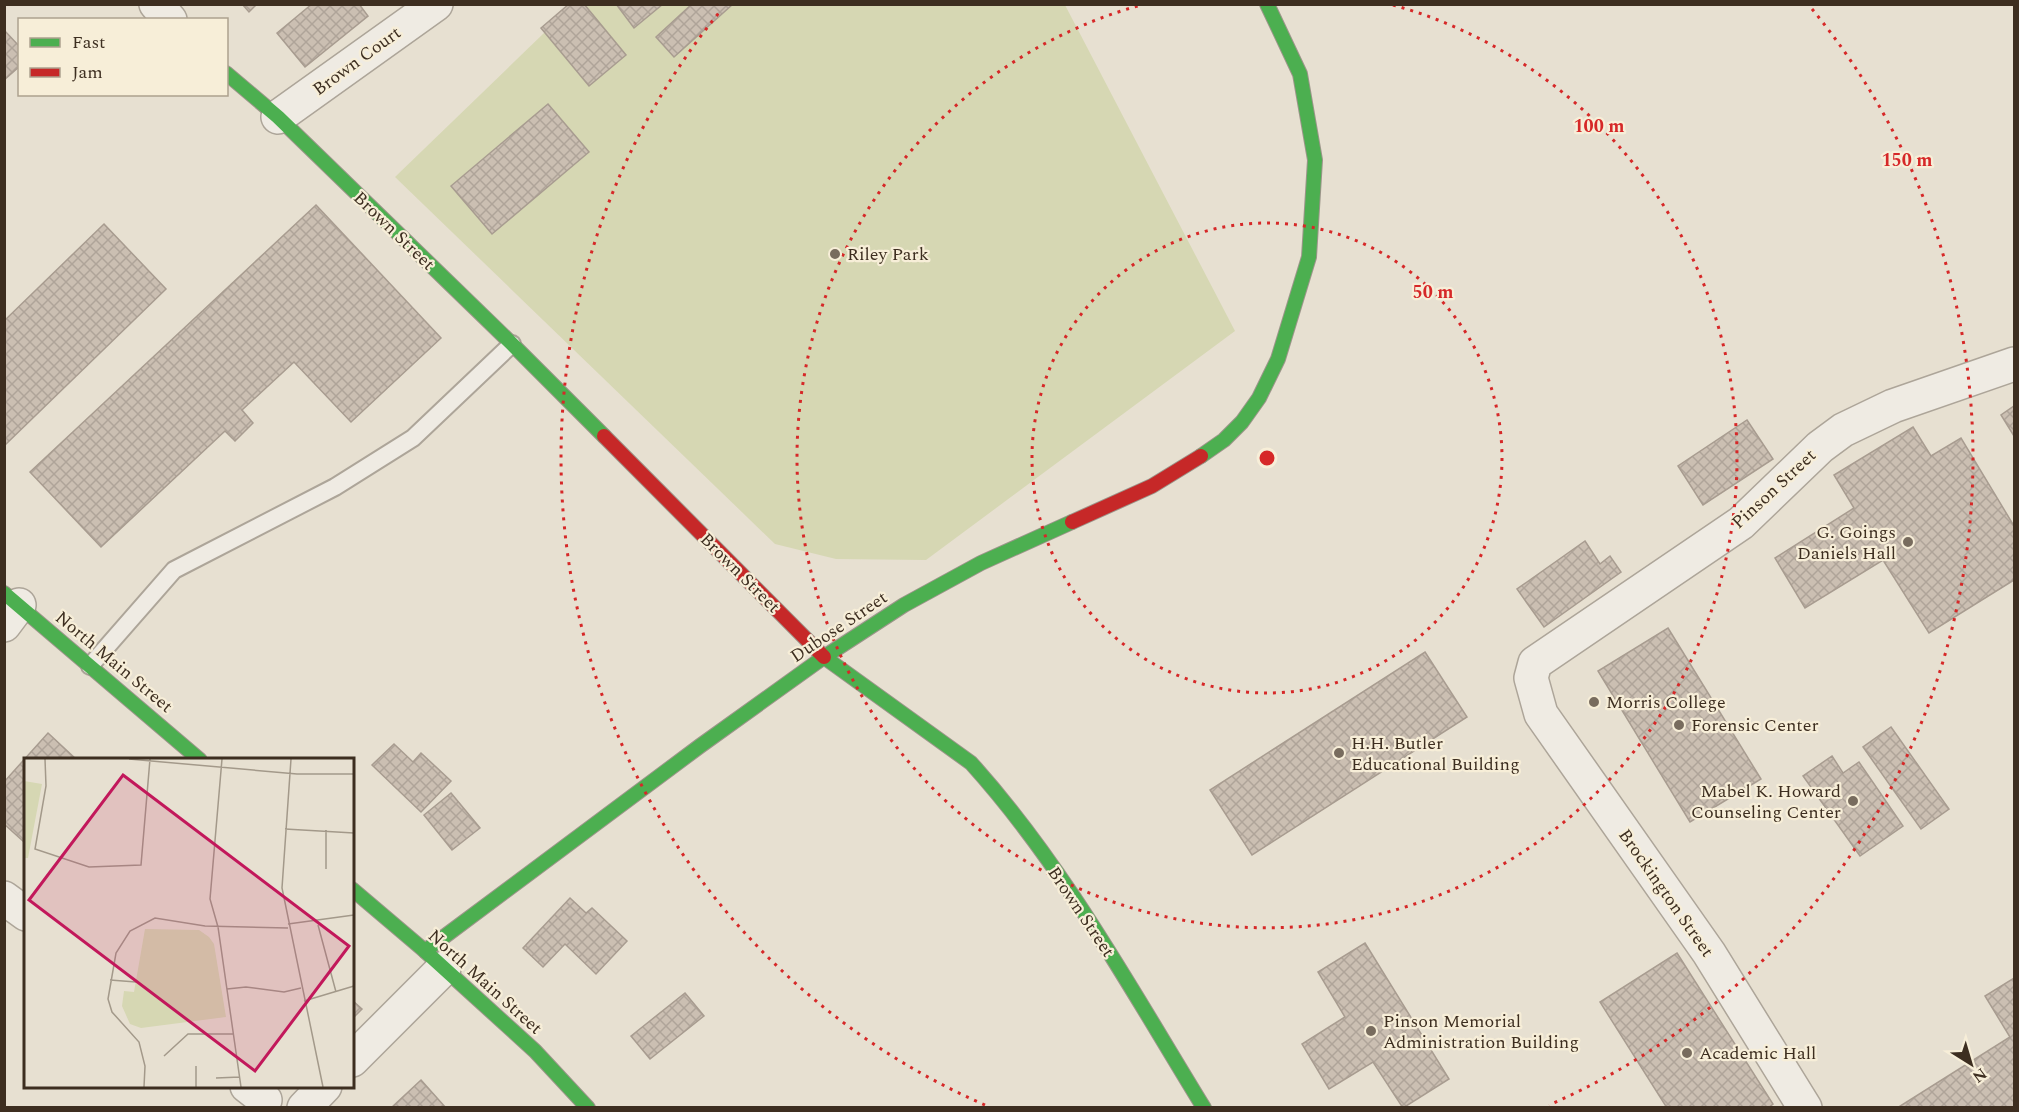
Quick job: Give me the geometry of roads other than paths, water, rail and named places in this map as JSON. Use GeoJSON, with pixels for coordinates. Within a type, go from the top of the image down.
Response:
{"type":"FeatureCollection","features":[{"type":"Feature","properties":{"kind":"street"},"geometry":{"type":"LineString","coordinates":[[156,4],[168,18]]}},
{"type":"Feature","properties":{"kind":"street","name":"Brown Court"},"geometry":{"type":"LineString","coordinates":[[278,117],[436,4]]}},
{"type":"Feature","properties":{"kind":"street","name":"Dubose Street"},"geometry":{"type":"LineString","coordinates":[[434,960],[700,746],[824,657],[904,605],[972,568],[1152,486],[1202,456],[1224,440],[1242,422],[1259,398],[1278,359],[1309,257],[1315,160],[1300,74],[1267,4]]}},
{"type":"Feature","properties":{"kind":"street","name":"Brown Street"},"geometry":{"type":"LineString","coordinates":[[228,75],[278,117],[512,344],[824,657],[970,763],[989,782],[1059,878],[1114,961],[1204,1107]]}},
{"type":"Feature","properties":{"kind":"street","name":"Pinson Street"},"geometry":{"type":"LineString","coordinates":[[1531,678],[1535,663],[1741,523],[1769,499],[1820,447],[1843,430],[1893,406],[2014,363]]}},
{"type":"Feature","properties":{"kind":"street","name":"North Main Street"},"geometry":{"type":"LineString","coordinates":[[9,607],[90,666],[199,758]]}},
{"type":"Feature","properties":{"kind":"street","name":"Brockington Street"},"geometry":{"type":"LineString","coordinates":[[1531,678],[1541,714],[1709,952],[1804,1107]]}},
{"type":"Feature","properties":{"kind":"street","name":"North Main Street"},"geometry":{"type":"LineString","coordinates":[[354,891],[535,1051],[588,1107]]}},
{"type":"Feature","properties":{"kind":"street"},"geometry":{"type":"LineString","coordinates":[[4,898],[24,913]]}},
{"type":"Feature","properties":{"kind":"street"},"geometry":{"type":"LineString","coordinates":[[354,1058],[434,960]]}},
{"type":"Feature","properties":{"kind":"street"},"geometry":{"type":"LineString","coordinates":[[304,1107],[324,1088]]}},
{"type":"Feature","properties":{"kind":"lane"},"geometry":{"type":"LineString","coordinates":[[90,666],[174,570],[334,488],[412,438],[512,344]]}},
{"type":"Feature","properties":{"kind":"place","name":"Riley Park"},"geometry":{"type":"Point","coordinates":[835,254]}},
{"type":"Feature","properties":{"kind":"place","name":"G. Goings Daniels Hall"},"geometry":{"type":"Point","coordinates":[1908,542]}},
{"type":"Feature","properties":{"kind":"place","name":"Morris College"},"geometry":{"type":"Point","coordinates":[1594,702]}},
{"type":"Feature","properties":{"kind":"place","name":"Forensic Center"},"geometry":{"type":"Point","coordinates":[1679,725]}},
{"type":"Feature","properties":{"kind":"place","name":"H.H. Butler Educational Building"},"geometry":{"type":"Point","coordinates":[1339,753]}},
{"type":"Feature","properties":{"kind":"place","name":"Mabel K. Howard Counseling Center"},"geometry":{"type":"Point","coordinates":[1853,801]}},
{"type":"Feature","properties":{"kind":"place","name":"Pinson Memorial Administration Building"},"geometry":{"type":"Point","coordinates":[1371,1031]}},
{"type":"Feature","properties":{"kind":"place","name":"Academic Hall"},"geometry":{"type":"Point","coordinates":[1687,1053]}}]}
